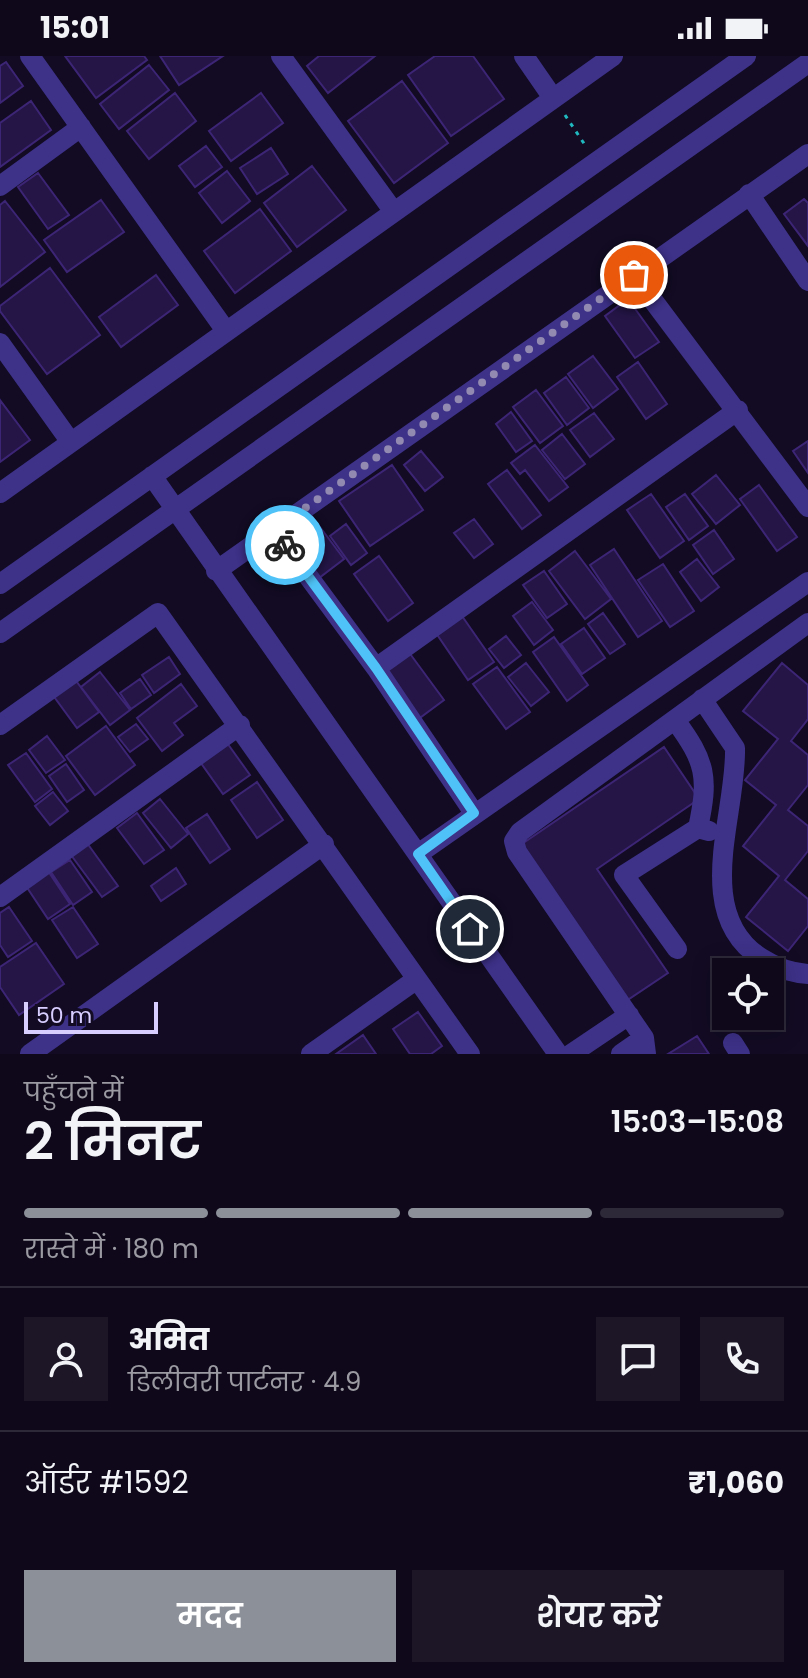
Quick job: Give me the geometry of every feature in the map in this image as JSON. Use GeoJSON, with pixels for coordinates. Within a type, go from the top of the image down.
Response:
{"type":"FeatureCollection","features":[{"type":"Feature","properties":{"kind":"street"},"geometry":{"type":"LineString","coordinates":[[30,56],[226,331]]}},
{"type":"Feature","properties":{"kind":"street"},"geometry":{"type":"LineString","coordinates":[[281,56],[394,212]]}},
{"type":"Feature","properties":{"kind":"street"},"geometry":{"type":"LineString","coordinates":[[524,56],[553,98]]}},
{"type":"Feature","properties":{"kind":"street"},"geometry":{"type":"LineString","coordinates":[[0,493],[613,56]]}},
{"type":"Feature","properties":{"kind":"street"},"geometry":{"type":"LineString","coordinates":[[0,584],[746,56]]}},
{"type":"Feature","properties":{"kind":"street"},"geometry":{"type":"LineString","coordinates":[[0,633],[808,63]]}},
{"type":"Feature","properties":{"kind":"street"},"geometry":{"type":"LineString","coordinates":[[0,186],[81,127]]}},
{"type":"Feature","properties":{"kind":"street"},"geometry":{"type":"LineString","coordinates":[[216,571],[808,154]]}},
{"type":"Feature","properties":{"kind":"street"},"geometry":{"type":"LineString","coordinates":[[749,194],[808,281]]}},
{"type":"Feature","properties":{"kind":"street"},"geometry":{"type":"LineString","coordinates":[[634,275],[808,507]]}},
{"type":"Feature","properties":{"kind":"street"},"geometry":{"type":"LineString","coordinates":[[0,343],[70,441]]}},
{"type":"Feature","properties":{"kind":"street"},"geometry":{"type":"LineString","coordinates":[[376,668],[738,410]]}},
{"type":"Feature","properties":{"kind":"street"},"geometry":{"type":"LineString","coordinates":[[152,476],[558,1054]]}},
{"type":"Feature","properties":{"kind":"street"},"geometry":{"type":"LineString","coordinates":[[274,530],[376,668],[474,813]]}},
{"type":"Feature","properties":{"kind":"street"},"geometry":{"type":"LineString","coordinates":[[418,854],[806,586]]}},
{"type":"Feature","properties":{"kind":"street"},"geometry":{"type":"LineString","coordinates":[[621,1054],[645,1046],[629,1015],[517,852],[514,841],[520,832],[702,699],[807,627],[784,599]]}},
{"type":"Feature","properties":{"kind":"street"},"geometry":{"type":"LineString","coordinates":[[0,725],[158,613],[470,1054]]}},
{"type":"Feature","properties":{"kind":"street"},"geometry":{"type":"LineString","coordinates":[[702,699],[735,748],[724,836],[724,897],[730,924],[747,949],[768,963],[795,974],[808,974]]}},
{"type":"Feature","properties":{"kind":"street"},"geometry":{"type":"LineString","coordinates":[[675,720],[703,764],[706,789],[698,828],[624,875],[677,949]]}},
{"type":"Feature","properties":{"kind":"street"},"geometry":{"type":"LineString","coordinates":[[0,897],[240,725]]}},
{"type":"Feature","properties":{"kind":"street"},"geometry":{"type":"LineString","coordinates":[[698,828],[724,836]]}},
{"type":"Feature","properties":{"kind":"street"},"geometry":{"type":"LineString","coordinates":[[30,1054],[324,844]]}},
{"type":"Feature","properties":{"kind":"street"},"geometry":{"type":"LineString","coordinates":[[311,1054],[417,979]]}},
{"type":"Feature","properties":{"kind":"street"},"geometry":{"type":"LineString","coordinates":[[571,1054],[629,1015]]}},
{"type":"Feature","properties":{"kind":"path"},"geometry":{"type":"LineString","coordinates":[[553,98],[597,162]]}},
{"type":"Feature","properties":{"kind":"building"},"geometry":{"type":"Polygon","coordinates":[[[65,56],[144,56],[147,60],[96,98],[65,56]]]}},
{"type":"Feature","properties":{"kind":"building"},"geometry":{"type":"Polygon","coordinates":[[[160,56],[223,56],[179,85],[160,56]]]}},
{"type":"Feature","properties":{"kind":"building"},"geometry":{"type":"Polygon","coordinates":[[[319,56],[375,56],[328,93],[307,66],[319,56]]]}},
{"type":"Feature","properties":{"kind":"building"},"geometry":{"type":"Polygon","coordinates":[[[435,56],[473,56],[504,99],[451,136],[408,75],[435,56]]]}},
{"type":"Feature","properties":{"kind":"building"},"geometry":{"type":"Polygon","coordinates":[[[6,62],[23,86],[0,103],[0,66],[6,62]]]}},
{"type":"Feature","properties":{"kind":"building"},"geometry":{"type":"Polygon","coordinates":[[[149,65],[169,90],[119,129],[100,104],[149,65]]]}},
{"type":"Feature","properties":{"kind":"building"},"geometry":{"type":"Polygon","coordinates":[[[402,81],[448,143],[394,183],[348,121],[402,81]]]}},
{"type":"Feature","properties":{"kind":"building"},"geometry":{"type":"Polygon","coordinates":[[[175,93],[196,121],[149,159],[127,131],[175,93]]]}},
{"type":"Feature","properties":{"kind":"building"},"geometry":{"type":"Polygon","coordinates":[[[261,93],[283,123],[231,161],[209,131],[261,93]]]}},
{"type":"Feature","properties":{"kind":"building"},"geometry":{"type":"Polygon","coordinates":[[[31,101],[51,130],[0,167],[0,123],[31,101]]]}},
{"type":"Feature","properties":{"kind":"building"},"geometry":{"type":"Polygon","coordinates":[[[206,146],[222,167],[195,187],[179,166],[206,146]]]}},
{"type":"Feature","properties":{"kind":"building"},"geometry":{"type":"Polygon","coordinates":[[[271,148],[288,174],[257,194],[240,168],[271,148]]]}},
{"type":"Feature","properties":{"kind":"building"},"geometry":{"type":"Polygon","coordinates":[[[312,166],[346,210],[297,247],[264,203],[312,166]]]}},
{"type":"Feature","properties":{"kind":"building"},"geometry":{"type":"Polygon","coordinates":[[[227,171],[250,201],[222,223],[199,193],[227,171]]]}},
{"type":"Feature","properties":{"kind":"building"},"geometry":{"type":"Polygon","coordinates":[[[38,173],[69,215],[48,229],[18,187],[38,173]]]}},
{"type":"Feature","properties":{"kind":"building"},"geometry":{"type":"Polygon","coordinates":[[[804,199],[808,203],[808,246],[784,214],[804,199]]]}},
{"type":"Feature","properties":{"kind":"building"},"geometry":{"type":"Polygon","coordinates":[[[101,200],[124,232],[67,272],[44,240],[101,200]]]}},
{"type":"Feature","properties":{"kind":"building"},"geometry":{"type":"Polygon","coordinates":[[[5,201],[45,252],[0,287],[0,205],[5,201]]]}},
{"type":"Feature","properties":{"kind":"building"},"geometry":{"type":"Polygon","coordinates":[[[260,209],[291,251],[235,293],[204,251],[260,209]]]}},
{"type":"Feature","properties":{"kind":"building"},"geometry":{"type":"Polygon","coordinates":[[[50,268],[100,335],[47,374],[0,311],[0,306],[50,268]]]}},
{"type":"Feature","properties":{"kind":"building"},"geometry":{"type":"Polygon","coordinates":[[[156,275],[178,305],[121,347],[99,317],[156,275]]]}},
{"type":"Feature","properties":{"kind":"building"},"geometry":{"type":"Polygon","coordinates":[[[628,299],[659,342],[635,358],[605,316],[628,299]]]}},
{"type":"Feature","properties":{"kind":"building"},"geometry":{"type":"Polygon","coordinates":[[[593,356],[618,389],[593,408],[568,374],[593,356]]]}},
{"type":"Feature","properties":{"kind":"building"},"geometry":{"type":"Polygon","coordinates":[[[638,362],[667,404],[646,419],[617,377],[638,362]]]}},
{"type":"Feature","properties":{"kind":"building"},"geometry":{"type":"Polygon","coordinates":[[[566,377],[589,408],[567,425],[544,393],[566,377]]]}},
{"type":"Feature","properties":{"kind":"building"},"geometry":{"type":"Polygon","coordinates":[[[536,390],[563,426],[540,443],[513,407],[536,390]]]}},
{"type":"Feature","properties":{"kind":"building"},"geometry":{"type":"Polygon","coordinates":[[[0,400],[30,440],[0,462],[0,400]]]}},
{"type":"Feature","properties":{"kind":"building"},"geometry":{"type":"Polygon","coordinates":[[[511,412],[532,441],[516,452],[496,424],[511,412]]]}},
{"type":"Feature","properties":{"kind":"building"},"geometry":{"type":"Polygon","coordinates":[[[594,413],[614,439],[590,457],[570,430],[594,413]]]}},
{"type":"Feature","properties":{"kind":"building"},"geometry":{"type":"Polygon","coordinates":[[[562,434],[585,464],[565,479],[542,450],[562,434]]]}},
{"type":"Feature","properties":{"kind":"building"},"geometry":{"type":"Polygon","coordinates":[[[808,441],[808,473],[793,451],[808,441]]]}},
{"type":"Feature","properties":{"kind":"building"},"geometry":{"type":"Polygon","coordinates":[[[535,445],[568,487],[549,501],[525,470],[520,474],[511,463],[535,445]]]}},
{"type":"Feature","properties":{"kind":"building"},"geometry":{"type":"Polygon","coordinates":[[[421,451],[443,477],[425,491],[404,465],[421,451]]]}},
{"type":"Feature","properties":{"kind":"building"},"geometry":{"type":"Polygon","coordinates":[[[392,465],[423,510],[370,546],[339,501],[392,465]]]}},
{"type":"Feature","properties":{"kind":"building"},"geometry":{"type":"Polygon","coordinates":[[[507,470],[541,515],[522,529],[488,484],[507,470]]]}},
{"type":"Feature","properties":{"kind":"building"},"geometry":{"type":"Polygon","coordinates":[[[716,475],[740,505],[716,524],[692,494],[716,475]]]}},
{"type":"Feature","properties":{"kind":"building"},"geometry":{"type":"Polygon","coordinates":[[[759,485],[797,537],[777,551],[740,499],[759,485]]]}},
{"type":"Feature","properties":{"kind":"building"},"geometry":{"type":"Polygon","coordinates":[[[651,494],[684,541],[660,558],[627,510],[651,494]]]}},
{"type":"Feature","properties":{"kind":"building"},"geometry":{"type":"Polygon","coordinates":[[[685,494],[708,526],[689,540],[666,507],[685,494]]]}},
{"type":"Feature","properties":{"kind":"building"},"geometry":{"type":"Polygon","coordinates":[[[311,515],[344,559],[319,578],[286,534],[311,515]]]}},
{"type":"Feature","properties":{"kind":"building"},"geometry":{"type":"Polygon","coordinates":[[[474,519],[493,544],[474,558],[454,533],[474,519]]]}},
{"type":"Feature","properties":{"kind":"building"},"geometry":{"type":"Polygon","coordinates":[[[346,524],[367,553],[351,565],[330,536],[346,524]]]}},
{"type":"Feature","properties":{"kind":"building"},"geometry":{"type":"Polygon","coordinates":[[[714,530],[734,559],[713,574],[693,545],[714,530]]]}},
{"type":"Feature","properties":{"kind":"building"},"geometry":{"type":"Polygon","coordinates":[[[614,549],[662,621],[638,637],[590,565],[614,549]]]}},
{"type":"Feature","properties":{"kind":"building"},"geometry":{"type":"Polygon","coordinates":[[[575,551],[611,599],[585,619],[549,571],[575,551]]]}},
{"type":"Feature","properties":{"kind":"building"},"geometry":{"type":"Polygon","coordinates":[[[379,556],[413,603],[388,621],[354,574],[379,556]]]}},
{"type":"Feature","properties":{"kind":"building"},"geometry":{"type":"Polygon","coordinates":[[[697,559],[719,587],[701,601],[680,572],[697,559]]]}},
{"type":"Feature","properties":{"kind":"building"},"geometry":{"type":"Polygon","coordinates":[[[663,564],[694,611],[670,627],[638,580],[663,564]]]}},
{"type":"Feature","properties":{"kind":"building"},"geometry":{"type":"Polygon","coordinates":[[[544,571],[567,604],[547,618],[523,585],[544,571]]]}},
{"type":"Feature","properties":{"kind":"building"},"geometry":{"type":"Polygon","coordinates":[[[532,602],[553,630],[534,645],[513,616],[532,602]]]}},
{"type":"Feature","properties":{"kind":"building"},"geometry":{"type":"Polygon","coordinates":[[[603,613],[625,644],[610,654],[588,624],[603,613]]]}},
{"type":"Feature","properties":{"kind":"building"},"geometry":{"type":"Polygon","coordinates":[[[462,616],[494,662],[468,680],[436,633],[462,616]]]}},
{"type":"Feature","properties":{"kind":"building"},"geometry":{"type":"Polygon","coordinates":[[[584,628],[605,658],[582,674],[561,644],[584,628]]]}},
{"type":"Feature","properties":{"kind":"building"},"geometry":{"type":"Polygon","coordinates":[[[506,636],[521,655],[504,668],[489,649],[506,636]]]}},
{"type":"Feature","properties":{"kind":"building"},"geometry":{"type":"Polygon","coordinates":[[[554,637],[588,685],[567,701],[533,652],[554,637]]]}},
{"type":"Feature","properties":{"kind":"building"},"geometry":{"type":"Polygon","coordinates":[[[408,651],[444,700],[417,720],[381,671],[408,651]]]}},
{"type":"Feature","properties":{"kind":"building"},"geometry":{"type":"Polygon","coordinates":[[[169,657],[180,674],[154,693],[142,675],[169,657]]]}},
{"type":"Feature","properties":{"kind":"building"},"geometry":{"type":"Polygon","coordinates":[[[526,663],[549,692],[531,706],[508,677],[526,663]]]}},
{"type":"Feature","properties":{"kind":"building"},"geometry":{"type":"Polygon","coordinates":[[[782,663],[808,685],[808,719],[791,741],[808,755],[808,785],[788,810],[808,826],[808,851],[785,880],[808,899],[808,926],[788,951],[746,917],[779,876],[743,846],[776,805],[745,780],[778,739],[743,711],[782,663]]]}},
{"type":"Feature","properties":{"kind":"building"},"geometry":{"type":"Polygon","coordinates":[[[497,667],[530,712],[506,729],[473,684],[497,667]]]}},
{"type":"Feature","properties":{"kind":"building"},"geometry":{"type":"Polygon","coordinates":[[[100,672],[130,710],[110,725],[81,687],[100,672]]]}},
{"type":"Feature","properties":{"kind":"building"},"geometry":{"type":"Polygon","coordinates":[[[74,678],[99,712],[77,728],[52,694],[74,678]]]}},
{"type":"Feature","properties":{"kind":"building"},"geometry":{"type":"Polygon","coordinates":[[[140,679],[151,695],[131,709],[120,693],[140,679]]]}},
{"type":"Feature","properties":{"kind":"building"},"geometry":{"type":"Polygon","coordinates":[[[181,684],[197,706],[174,723],[183,735],[162,751],[137,718],[181,684]]]}},
{"type":"Feature","properties":{"kind":"building"},"geometry":{"type":"Polygon","coordinates":[[[136,724],[148,739],[130,752],[118,737],[136,724]]]}},
{"type":"Feature","properties":{"kind":"building"},"geometry":{"type":"Polygon","coordinates":[[[106,726],[135,765],[95,795],[66,756],[106,726]]]}},
{"type":"Feature","properties":{"kind":"building"},"geometry":{"type":"Polygon","coordinates":[[[47,736],[65,760],[46,773],[29,750],[47,736]]]}},
{"type":"Feature","properties":{"kind":"building"},"geometry":{"type":"Polygon","coordinates":[[[225,740],[250,775],[223,794],[198,759],[225,740]]]}},
{"type":"Feature","properties":{"kind":"building"},"geometry":{"type":"Polygon","coordinates":[[[664,747],[699,799],[597,869],[668,973],[623,1003],[516,848],[664,747]]]}},
{"type":"Feature","properties":{"kind":"building"},"geometry":{"type":"Polygon","coordinates":[[[26,753],[52,789],[35,802],[8,765],[26,753]]]}},
{"type":"Feature","properties":{"kind":"building"},"geometry":{"type":"Polygon","coordinates":[[[66,764],[84,790],[67,802],[49,776],[66,764]]]}},
{"type":"Feature","properties":{"kind":"building"},"geometry":{"type":"Polygon","coordinates":[[[257,782],[283,820],[257,838],[231,800],[257,782]]]}},
{"type":"Feature","properties":{"kind":"building"},"geometry":{"type":"Polygon","coordinates":[[[53,792],[68,811],[50,825],[35,806],[53,792]]]}},
{"type":"Feature","properties":{"kind":"building"},"geometry":{"type":"Polygon","coordinates":[[[160,799],[188,834],[171,848],[143,813],[160,799]]]}},
{"type":"Feature","properties":{"kind":"building"},"geometry":{"type":"Polygon","coordinates":[[[137,813],[164,850],[144,864],[117,828],[137,813]]]}},
{"type":"Feature","properties":{"kind":"building"},"geometry":{"type":"Polygon","coordinates":[[[207,814],[230,849],[210,863],[186,828],[207,814]]]}},
{"type":"Feature","properties":{"kind":"building"},"geometry":{"type":"Polygon","coordinates":[[[87,843],[118,886],[102,897],[71,855],[87,843]]]}},
{"type":"Feature","properties":{"kind":"building"},"geometry":{"type":"Polygon","coordinates":[[[70,860],[92,892],[73,905],[51,872],[70,860]]]}},
{"type":"Feature","properties":{"kind":"building"},"geometry":{"type":"Polygon","coordinates":[[[176,868],[186,884],[161,901],[151,886],[176,868]]]}},
{"type":"Feature","properties":{"kind":"building"},"geometry":{"type":"Polygon","coordinates":[[[48,871],[70,904],[48,919],[26,886],[48,871]]]}},
{"type":"Feature","properties":{"kind":"building"},"geometry":{"type":"Polygon","coordinates":[[[9,907],[32,941],[8,957],[0,945],[0,913],[9,907]]]}},
{"type":"Feature","properties":{"kind":"building"},"geometry":{"type":"Polygon","coordinates":[[[73,907],[98,944],[77,958],[52,920],[73,907]]]}},
{"type":"Feature","properties":{"kind":"building"},"geometry":{"type":"Polygon","coordinates":[[[36,943],[64,984],[19,1015],[0,987],[0,967],[36,943]]]}},
{"type":"Feature","properties":{"kind":"building"},"geometry":{"type":"Polygon","coordinates":[[[418,1012],[442,1046],[431,1054],[410,1054],[393,1029],[418,1012]]]}},
{"type":"Feature","properties":{"kind":"building"},"geometry":{"type":"Polygon","coordinates":[[[363,1035],[376,1054],[336,1054],[363,1035]]]}},
{"type":"Feature","properties":{"kind":"building"},"geometry":{"type":"Polygon","coordinates":[[[697,1036],[709,1054],[668,1054],[697,1036]]]}},
{"type":"Feature","properties":{"kind":"way so far"},"geometry":{"type":"LineString","coordinates":[[285,545],[274,530],[634,275]]}},
{"type":"Feature","properties":{"kind":"route"},"geometry":{"type":"LineString","coordinates":[[285,545],[376,668],[474,813],[418,854],[470,929]]}}]}
